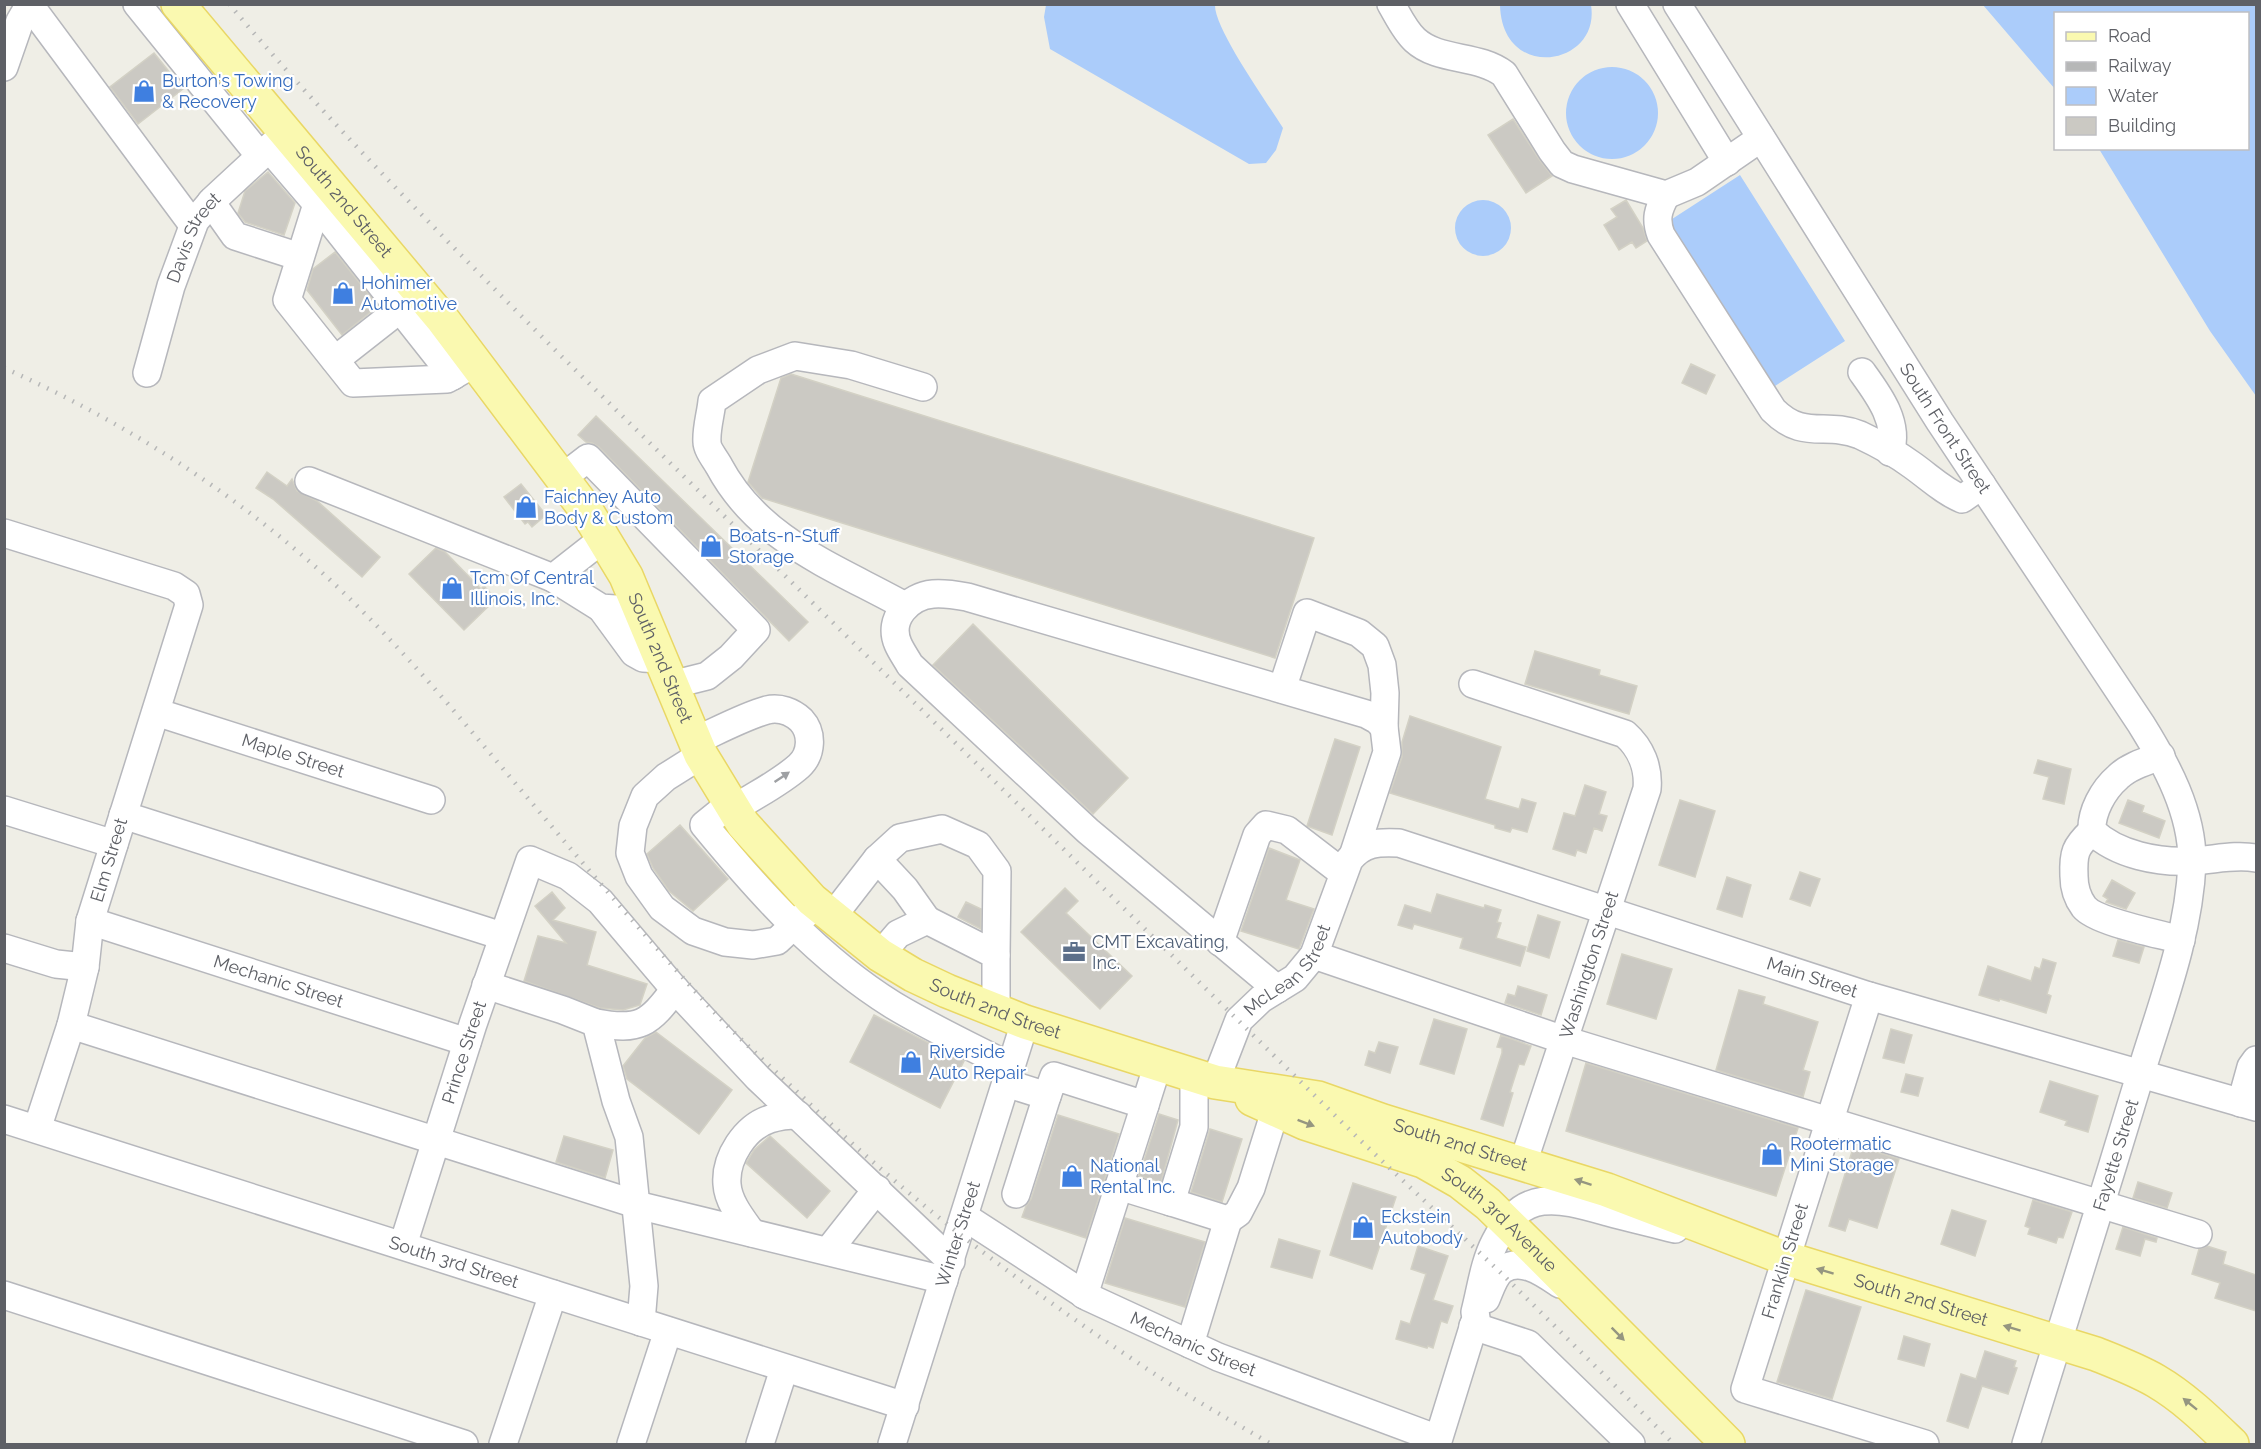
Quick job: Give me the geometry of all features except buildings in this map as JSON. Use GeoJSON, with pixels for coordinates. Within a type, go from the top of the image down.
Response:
{"type":"FeatureCollection","features":[{"type":"Feature","properties":{"kind":"main road","name":"South 2nd Street"},"geometry":{"type":"LineString","coordinates":[[178,4],[256,98],[272,146],[326,197],[372,254],[443,320],[464,369],[562,478],[602,535],[626,576],[642,611],[698,748],[743,824],[814,916],[913,975],[1000,1013],[1204,1078]]}},
{"type":"Feature","properties":{"kind":"main road","name":"South 3rd Avenue"},"geometry":{"type":"LineString","coordinates":[[1204,1078],[1278,1101],[1305,1123],[1423,1161],[1473,1191],[1507,1222],[1728,1444]]}},
{"type":"Feature","properties":{"kind":"main road","name":"South 2nd Street"},"geometry":{"type":"LineString","coordinates":[[1278,1101],[1318,1098],[1383,1121],[1636,1200],[1772,1254],[2096,1354],[2156,1380],[2201,1413],[2232,1444]]}},
{"type":"Feature","properties":{"kind":"street"},"geometry":{"type":"LineString","coordinates":[[1391,4],[1415,40],[1427,48],[1494,66],[1504,74],[1562,164],[1666,195],[1697,182],[1761,138]]}},
{"type":"Feature","properties":{"kind":"street"},"geometry":{"type":"LineString","coordinates":[[1630,4],[1727,162]]}},
{"type":"Feature","properties":{"kind":"street","name":"South Front Street"},"geometry":{"type":"LineString","coordinates":[[1677,4],[1982,485],[2161,756],[2182,806],[2192,861]]}},
{"type":"Feature","properties":{"kind":"street"},"geometry":{"type":"LineString","coordinates":[[4,67],[20,21],[30,5],[192,225]]}},
{"type":"Feature","properties":{"kind":"street"},"geometry":{"type":"LineString","coordinates":[[138,5],[230,119],[272,146]]}},
{"type":"Feature","properties":{"kind":"street"},"geometry":{"type":"LineString","coordinates":[[230,119],[256,98]]}},
{"type":"Feature","properties":{"kind":"street","name":"Davis Street"},"geometry":{"type":"LineString","coordinates":[[147,373],[171,286],[192,225],[211,202],[272,146]]}},
{"type":"Feature","properties":{"kind":"street"},"geometry":{"type":"LineString","coordinates":[[1666,195],[1657,212],[1657,224],[1661,235],[1773,410],[1785,422],[1798,427],[1834,429],[1859,435],[1910,463],[1949,494],[1962,499],[1982,485]]}},
{"type":"Feature","properties":{"kind":"street"},"geometry":{"type":"LineString","coordinates":[[326,197],[300,257],[287,300],[353,383],[447,380],[464,369],[400,309],[372,254]]}},
{"type":"Feature","properties":{"kind":"street"},"geometry":{"type":"LineString","coordinates":[[211,202],[235,236],[300,257]]}},
{"type":"Feature","properties":{"kind":"street"},"geometry":{"type":"LineString","coordinates":[[335,360],[400,309]]}},
{"type":"Feature","properties":{"kind":"street"},"geometry":{"type":"LineString","coordinates":[[905,606],[806,555],[760,520],[730,486],[707,443],[712,401],[758,370],[795,356],[852,364],[924,387]]}},
{"type":"Feature","properties":{"kind":"street"},"geometry":{"type":"LineString","coordinates":[[1862,372],[1887,411],[1894,441],[1890,452]]}},
{"type":"Feature","properties":{"kind":"street"},"geometry":{"type":"LineString","coordinates":[[309,481],[553,578],[601,608],[634,653],[666,672],[707,676],[731,657],[756,630],[588,458],[562,478]]}},
{"type":"Feature","properties":{"kind":"street"},"geometry":{"type":"LineString","coordinates":[[553,578],[602,535],[637,509]]}},
{"type":"Feature","properties":{"kind":"street","name":"Elm Street"},"geometry":{"type":"LineString","coordinates":[[4,532],[174,586],[186,594],[189,605],[90,921],[85,968],[71,1025],[37,1129]]}},
{"type":"Feature","properties":{"kind":"street"},"geometry":{"type":"LineString","coordinates":[[1277,989],[1088,831],[910,665],[897,642],[895,624],[905,606],[915,597],[934,593],[967,597],[1366,714],[1384,727]]}},
{"type":"Feature","properties":{"kind":"street"},"geometry":{"type":"LineString","coordinates":[[601,608],[642,611]]}},
{"type":"Feature","properties":{"kind":"street","name":"McLean Street"},"geometry":{"type":"LineString","coordinates":[[1204,1078],[1239,1020],[1250,1008],[1295,978],[1314,955],[1355,857],[1387,752],[1382,665],[1375,646],[1359,633],[1307,612],[1282,689]]}},
{"type":"Feature","properties":{"kind":"street","name":"Washington Street"},"geometry":{"type":"LineString","coordinates":[[1473,684],[1625,734],[1635,742],[1648,776],[1647,789],[1523,1163]]}},
{"type":"Feature","properties":{"kind":"street"},"geometry":{"type":"LineString","coordinates":[[732,806],[800,765],[808,754],[810,739],[805,725],[795,715],[784,710],[768,710],[698,748],[645,796],[633,826],[630,853],[639,876],[662,908],[693,931],[725,942],[753,945],[777,941],[814,916],[900,838],[942,829],[978,844],[997,871],[996,955],[1000,1013],[965,1043]]}},
{"type":"Feature","properties":{"kind":"street","name":"Maple Street"},"geometry":{"type":"LineString","coordinates":[[156,712],[431,800]]}},
{"type":"Feature","properties":{"kind":"street"},"geometry":{"type":"LineString","coordinates":[[2161,756],[2136,765],[2118,777],[2100,800],[2091,818],[2092,831],[2103,842],[2145,857],[2192,861],[2228,856],[2256,858]]}},
{"type":"Feature","properties":{"kind":"street"},"geometry":{"type":"LineString","coordinates":[[4,810],[114,844]]}},
{"type":"Feature","properties":{"kind":"street"},"geometry":{"type":"LineString","coordinates":[[123,815],[502,936]]}},
{"type":"Feature","properties":{"kind":"street"},"geometry":{"type":"LineString","coordinates":[[1220,942],[1257,835],[1266,825],[1287,830],[1355,857]]}},
{"type":"Feature","properties":{"kind":"street"},"geometry":{"type":"LineString","coordinates":[[2092,831],[2078,844],[2074,861],[2074,881],[2078,897],[2085,908],[2102,919],[2181,940]]}},
{"type":"Feature","properties":{"kind":"street","name":"Main Street"},"geometry":{"type":"LineString","coordinates":[[1355,857],[1399,843],[1869,996],[2249,1105]]}},
{"type":"Feature","properties":{"kind":"street"},"geometry":{"type":"LineString","coordinates":[[877,859],[906,889],[927,920],[996,955]]}},
{"type":"Feature","properties":{"kind":"street","name":"Prince Street"},"geometry":{"type":"LineString","coordinates":[[403,1245],[466,1042],[530,860],[568,876],[600,901],[675,989]]}},
{"type":"Feature","properties":{"kind":"street","name":"Fayette Street"},"geometry":{"type":"LineString","coordinates":[[2026,1444],[2181,940],[2192,861]]}},
{"type":"Feature","properties":{"kind":"street"},"geometry":{"type":"LineString","coordinates":[[814,916],[845,970],[893,1004],[965,1043],[1008,1075],[1051,1086],[1145,1104]]}},
{"type":"Feature","properties":{"kind":"street"},"geometry":{"type":"LineString","coordinates":[[880,955],[898,934],[927,920]]}},
{"type":"Feature","properties":{"kind":"street","name":"Mechanic Street"},"geometry":{"type":"LineString","coordinates":[[90,921],[466,1042]]}},
{"type":"Feature","properties":{"kind":"street"},"geometry":{"type":"LineString","coordinates":[[4,948],[56,964],[85,968]]}},
{"type":"Feature","properties":{"kind":"street"},"geometry":{"type":"LineString","coordinates":[[1314,955],[1564,1040],[2198,1234]]}},
{"type":"Feature","properties":{"kind":"street"},"geometry":{"type":"LineString","coordinates":[[486,985],[596,1023],[621,1028],[639,1025],[658,1011],[675,989],[758,1078],[927,1239],[947,1270]]}},
{"type":"Feature","properties":{"kind":"street","name":"Franklin Street"},"geometry":{"type":"LineString","coordinates":[[1869,996],[1828,1121],[1772,1254],[1746,1389],[1925,1444]]}},
{"type":"Feature","properties":{"kind":"street","name":"Winter Street"},"geometry":{"type":"LineString","coordinates":[[892,1444],[1008,1075],[1000,1013]]}},
{"type":"Feature","properties":{"kind":"street"},"geometry":{"type":"LineString","coordinates":[[596,1023],[616,1101],[629,1137],[644,1286],[641,1322]]}},
{"type":"Feature","properties":{"kind":"street"},"geometry":{"type":"LineString","coordinates":[[71,1025],[635,1204],[901,1270],[947,1270]]}},
{"type":"Feature","properties":{"kind":"street"},"geometry":{"type":"LineString","coordinates":[[1016,1194],[1068,1036]]}},
{"type":"Feature","properties":{"kind":"street"},"geometry":{"type":"LineString","coordinates":[[2249,1105],[2251,1067],[2256,1060]]}},
{"type":"Feature","properties":{"kind":"street"},"geometry":{"type":"LineString","coordinates":[[1084,1295],[1158,1064]]}},
{"type":"Feature","properties":{"kind":"street"},"geometry":{"type":"LineString","coordinates":[[1171,1202],[1194,1127],[1204,1078]]}},
{"type":"Feature","properties":{"kind":"street"},"geometry":{"type":"LineString","coordinates":[[1190,1344],[1228,1220],[1238,1213],[1251,1188],[1278,1101]]}},
{"type":"Feature","properties":{"kind":"street"},"geometry":{"type":"LineString","coordinates":[[752,1233],[735,1208],[727,1186],[728,1166],[736,1148],[752,1129],[769,1119],[798,1115]]}},
{"type":"Feature","properties":{"kind":"street","name":"South 3rd Street"},"geometry":{"type":"LineString","coordinates":[[4,1119],[905,1406]]}},
{"type":"Feature","properties":{"kind":"street"},"geometry":{"type":"LineString","coordinates":[[1119,1186],[1228,1220]]}},
{"type":"Feature","properties":{"kind":"street"},"geometry":{"type":"LineString","coordinates":[[828,1251],[877,1190]]}},
{"type":"Feature","properties":{"kind":"street"},"geometry":{"type":"LineString","coordinates":[[1438,1442],[1474,1322],[1491,1253],[1507,1222],[1526,1205],[1544,1200],[1567,1201],[1772,1254]]}},
{"type":"Feature","properties":{"kind":"street","name":"Mechanic Street"},"geometry":{"type":"LineString","coordinates":[[965,1217],[1084,1295],[1218,1357],[1438,1442]]}},
{"type":"Feature","properties":{"kind":"street"},"geometry":{"type":"LineString","coordinates":[[901,1270],[927,1239]]}},
{"type":"Feature","properties":{"kind":"street"},"geometry":{"type":"LineString","coordinates":[[1474,1322],[1482,1311],[1500,1272],[1508,1267],[1520,1265],[1537,1269],[1586,1301]]}},
{"type":"Feature","properties":{"kind":"street"},"geometry":{"type":"LineString","coordinates":[[503,1444],[553,1294]]}},
{"type":"Feature","properties":{"kind":"street"},"geometry":{"type":"LineString","coordinates":[[4,1295],[464,1444]]}},
{"type":"Feature","properties":{"kind":"street"},"geometry":{"type":"LineString","coordinates":[[1474,1322],[1528,1344],[1631,1444]]}},
{"type":"Feature","properties":{"kind":"street"},"geometry":{"type":"LineString","coordinates":[[632,1444],[668,1331]]}},
{"type":"Feature","properties":{"kind":"street"},"geometry":{"type":"LineString","coordinates":[[760,1444],[784,1369]]}},
{"type":"Feature","properties":{"kind":"water"},"geometry":{"type":"Polygon","coordinates":[[[1046,5],[1215,5],[1217,16],[1232,48],[1283,128],[1276,150],[1266,163],[1249,164],[1050,49],[1044,17],[1046,5]]]}},
{"type":"Feature","properties":{"kind":"water"},"geometry":{"type":"Polygon","coordinates":[[[1500,5],[1591,5],[1590,26],[1581,42],[1567,52],[1550,57],[1532,55],[1516,46],[1505,30],[1500,5]]]}},
{"type":"Feature","properties":{"kind":"water"},"geometry":{"type":"Polygon","coordinates":[[[1983,5],[2256,5],[2256,396],[2210,331],[2100,150],[2249,150],[2249,12],[2054,12],[2054,88],[1983,5]]]}},
{"type":"Feature","properties":{"kind":"water"},"geometry":{"type":"Polygon","coordinates":[[[1612,67],[1630,70],[1645,80],[1655,95],[1658,113],[1655,131],[1645,146],[1630,156],[1612,159],[1594,156],[1579,146],[1569,131],[1566,113],[1569,95],[1579,80],[1594,70],[1612,67]]]}},
{"type":"Feature","properties":{"kind":"water"},"geometry":{"type":"Polygon","coordinates":[[[1740,175],[1845,341],[1775,386],[1669,221],[1740,175]]]}},
{"type":"Feature","properties":{"kind":"water"},"geometry":{"type":"Polygon","coordinates":[[[1483,200],[1503,208],[1511,228],[1503,248],[1483,256],[1463,248],[1455,228],[1463,208],[1483,200]]]}},
{"type":"Feature","properties":{"kind":"railway"},"geometry":{"type":"LineString","coordinates":[[229,4],[347,136],[553,348],[1361,1141],[1500,1272],[1674,1444]]}},
{"type":"Feature","properties":{"kind":"railway"},"geometry":{"type":"LineString","coordinates":[[4,368],[91,411],[175,460],[215,487],[291,546],[352,601],[422,674],[605,889],[716,1014],[853,1144],[939,1218],[1029,1287],[1170,1384],[1271,1444]]}},
{"type":"Feature","properties":{"kind":"place","name":"Burton's Towing & Recovery"},"geometry":{"type":"Point","coordinates":[144,91]}},
{"type":"Feature","properties":{"kind":"place","name":"Hohimer Automotive"},"geometry":{"type":"Point","coordinates":[343,293]}},
{"type":"Feature","properties":{"kind":"place","name":"Faichney Auto Body & Custom"},"geometry":{"type":"Point","coordinates":[526,507]}},
{"type":"Feature","properties":{"kind":"place","name":"Boats-n-Stuff Storage"},"geometry":{"type":"Point","coordinates":[711,546]}},
{"type":"Feature","properties":{"kind":"place","name":"Tcm Of Central Illinois, Inc."},"geometry":{"type":"Point","coordinates":[452,588]}},
{"type":"Feature","properties":{"kind":"place","name":"CMT Excavating, Inc."},"geometry":{"type":"Point","coordinates":[1074,952]}},
{"type":"Feature","properties":{"kind":"place","name":"Riverside Auto Repair"},"geometry":{"type":"Point","coordinates":[911,1062]}},
{"type":"Feature","properties":{"kind":"place","name":"Rootermatic Mini Storage"},"geometry":{"type":"Point","coordinates":[1772,1154]}},
{"type":"Feature","properties":{"kind":"place","name":"National Rental Inc."},"geometry":{"type":"Point","coordinates":[1072,1176]}},
{"type":"Feature","properties":{"kind":"place","name":"Eckstein Autobody"},"geometry":{"type":"Point","coordinates":[1363,1227]}}]}
